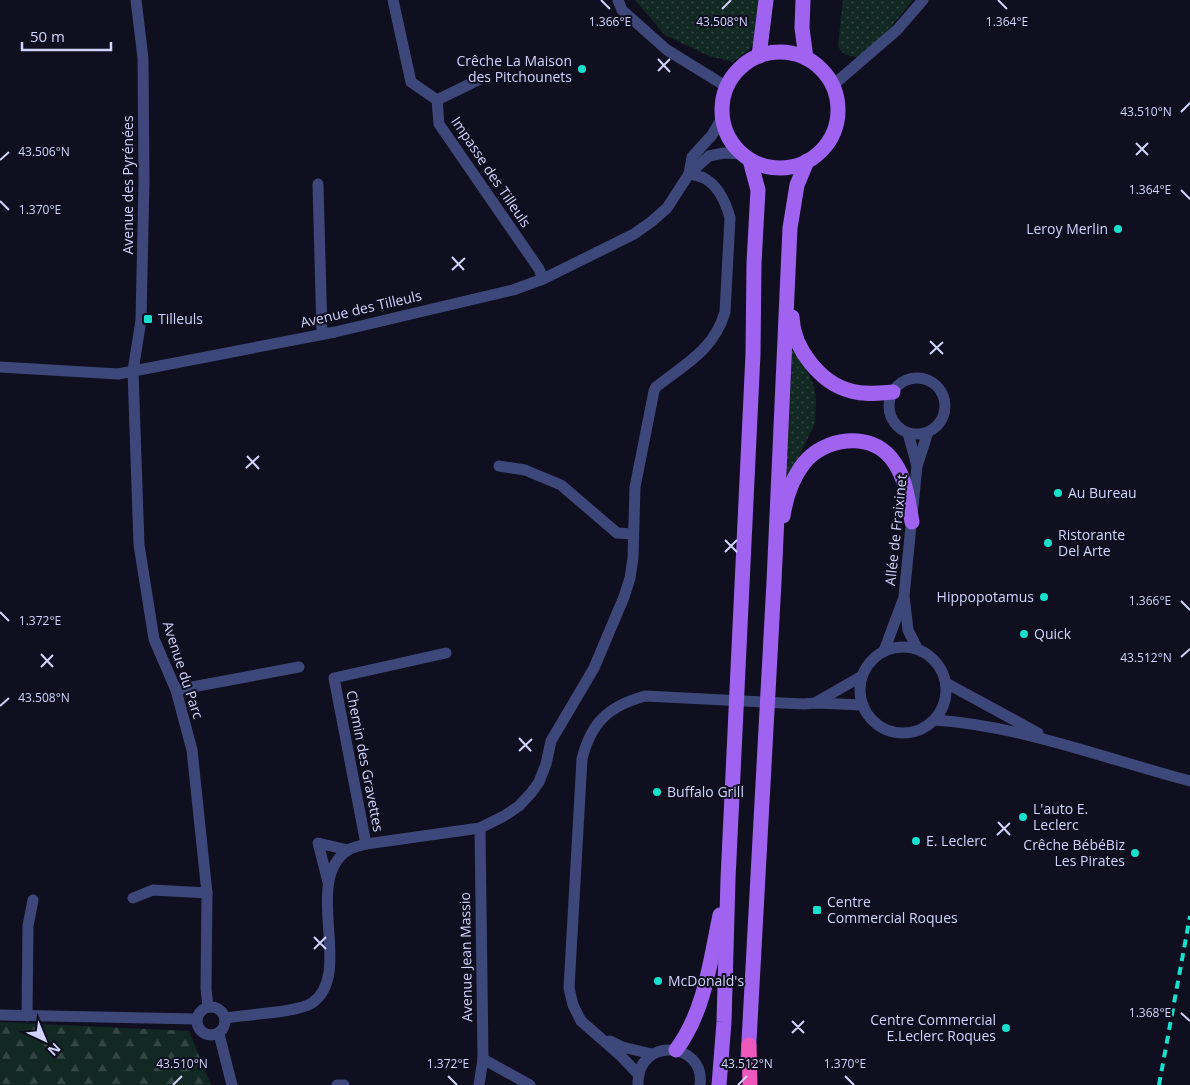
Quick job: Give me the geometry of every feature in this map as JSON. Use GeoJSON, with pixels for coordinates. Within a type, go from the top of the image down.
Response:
{"type":"FeatureCollection","features":[{"type":"Feature","properties":{"kind":"highway"},"geometry":{"type":"LineString","coordinates":[[749,1045],[749,1085]]}},
{"type":"Feature","properties":{"kind":"main road"},"geometry":{"type":"LineString","coordinates":[[759,56],[766,0]]}},
{"type":"Feature","properties":{"kind":"main road"},"geometry":{"type":"LineString","coordinates":[[802,0],[802,28],[806,58]]}},
{"type":"Feature","properties":{"kind":"main road"},"geometry":{"type":"LineString","coordinates":[[781,52],[806,58],[821,70],[832,86],[837,103],[834,131],[824,148],[807,161],[797,165],[776,168],[758,164],[746,157],[728,138],[722,118],[723,97],[727,87],[740,68],[759,56],[781,52]]}},
{"type":"Feature","properties":{"kind":"main road"},"geometry":{"type":"LineString","coordinates":[[719,1085],[724,1022],[728,879],[753,354],[754,263],[758,190],[746,157]]}},
{"type":"Feature","properties":{"kind":"main road"},"geometry":{"type":"LineString","coordinates":[[749,1045],[774,582],[790,228],[797,186],[807,161]]}},
{"type":"Feature","properties":{"kind":"main road"},"geometry":{"type":"LineString","coordinates":[[790,228],[792,324],[797,343],[807,360],[822,374],[849,391],[869,394],[893,392]]}},
{"type":"Feature","properties":{"kind":"main road"},"geometry":{"type":"LineString","coordinates":[[774,582],[783,513],[793,481],[805,461],[830,445],[842,441],[856,440],[881,448],[900,471],[905,485],[912,522]]}},
{"type":"Feature","properties":{"kind":"main road"},"geometry":{"type":"LineString","coordinates":[[676,1050],[691,1028],[702,996],[728,879]]}},
{"type":"Feature","properties":{"kind":"street","name":"Avenue des Pyrénées"},"geometry":{"type":"LineString","coordinates":[[133,371],[140,320],[144,181],[143,58],[136,0]]}},
{"type":"Feature","properties":{"kind":"street"},"geometry":{"type":"LineString","coordinates":[[393,0],[411,82],[437,100],[480,79]]}},
{"type":"Feature","properties":{"kind":"street"},"geometry":{"type":"LineString","coordinates":[[618,0],[622,10],[667,50],[727,87]]}},
{"type":"Feature","properties":{"kind":"street"},"geometry":{"type":"LineString","coordinates":[[832,86],[897,30],[919,1]]}},
{"type":"Feature","properties":{"kind":"street","name":"Impasse des Tilleuls"},"geometry":{"type":"LineString","coordinates":[[437,100],[439,124],[539,268],[543,279]]}},
{"type":"Feature","properties":{"kind":"street","name":"Avenue des Tilleuls"},"geometry":{"type":"LineString","coordinates":[[689,174],[692,156],[712,135],[722,118]]}},
{"type":"Feature","properties":{"kind":"street","name":"Avenue des Tilleuls"},"geometry":{"type":"LineString","coordinates":[[0,367],[118,374],[322,334],[513,290],[543,279],[634,234],[667,208],[689,174],[709,156],[724,153],[746,157]]}},
{"type":"Feature","properties":{"kind":"street"},"geometry":{"type":"LineString","coordinates":[[328,882],[332,868],[348,850],[366,844],[480,828],[519,806],[539,782],[552,741],[594,668],[630,578],[633,558],[635,487],[654,391],[656,387],[708,347],[721,326],[724,312],[730,218],[728,208],[716,188],[704,178],[689,174]]}},
{"type":"Feature","properties":{"kind":"street"},"geometry":{"type":"LineString","coordinates":[[318,184],[322,334]]}},
{"type":"Feature","properties":{"kind":"street","name":"Avenue du Parc"},"geometry":{"type":"LineString","coordinates":[[133,371],[139,546],[154,639],[176,690],[192,750],[207,893],[206,989],[208,1007]]}},
{"type":"Feature","properties":{"kind":"street"},"geometry":{"type":"LineString","coordinates":[[906,380],[925,380],[937,387],[942,394],[945,409],[940,422],[928,432],[922,434],[908,433],[901,429],[891,416],[890,400],[893,392],[906,380]]}},
{"type":"Feature","properties":{"kind":"street"},"geometry":{"type":"LineString","coordinates":[[917,466],[928,432]]}},
{"type":"Feature","properties":{"kind":"street"},"geometry":{"type":"LineString","coordinates":[[908,433],[917,466]]}},
{"type":"Feature","properties":{"kind":"street"},"geometry":{"type":"LineString","coordinates":[[499,466],[525,470],[561,485],[617,533],[633,534]]}},
{"type":"Feature","properties":{"kind":"street","name":"Allée de Fraixinet"},"geometry":{"type":"LineString","coordinates":[[916,648],[908,630],[904,596],[917,466]]}},
{"type":"Feature","properties":{"kind":"street","name":"Allée de Fraixinet"},"geometry":{"type":"LineString","coordinates":[[884,651],[904,596]]}},
{"type":"Feature","properties":{"kind":"street"},"geometry":{"type":"LineString","coordinates":[[900,647],[916,648],[936,662],[943,672],[946,683],[946,696],[942,709],[935,720],[926,727],[904,733],[892,732],[872,720],[863,705],[860,691],[862,676],[867,666],[884,651],[900,647]]}},
{"type":"Feature","properties":{"kind":"street","name":"Chemin des Gravettes"},"geometry":{"type":"LineString","coordinates":[[366,844],[334,678],[446,653]]}},
{"type":"Feature","properties":{"kind":"street"},"geometry":{"type":"LineString","coordinates":[[176,690],[299,667]]}},
{"type":"Feature","properties":{"kind":"street"},"geometry":{"type":"LineString","coordinates":[[809,703],[862,676]]}},
{"type":"Feature","properties":{"kind":"street"},"geometry":{"type":"LineString","coordinates":[[946,683],[1053,741]]}},
{"type":"Feature","properties":{"kind":"street"},"geometry":{"type":"LineString","coordinates":[[638,1080],[620,1055],[586,1026],[577,1014],[569,988],[582,759],[590,733],[598,722],[618,706],[645,696],[863,705]]}},
{"type":"Feature","properties":{"kind":"street"},"geometry":{"type":"LineString","coordinates":[[935,720],[965,722],[1053,741],[1190,781]]}},
{"type":"Feature","properties":{"kind":"street","name":"Avenue Jean Massio"},"geometry":{"type":"LineString","coordinates":[[479,1085],[483,1059],[480,828]]}},
{"type":"Feature","properties":{"kind":"street"},"geometry":{"type":"LineString","coordinates":[[226,1018],[303,1008],[322,993],[327,983],[329,965],[328,882],[318,843],[348,850]]}},
{"type":"Feature","properties":{"kind":"street"},"geometry":{"type":"LineString","coordinates":[[133,898],[153,890],[207,893]]}},
{"type":"Feature","properties":{"kind":"street"},"geometry":{"type":"LineString","coordinates":[[27,1016],[28,926],[33,900]]}},
{"type":"Feature","properties":{"kind":"street"},"geometry":{"type":"LineString","coordinates":[[208,1007],[218,1008],[226,1018],[226,1025],[219,1034],[208,1035],[200,1029],[197,1019],[203,1010],[208,1007]]}},
{"type":"Feature","properties":{"kind":"street"},"geometry":{"type":"LineString","coordinates":[[0,1015],[197,1019]]}},
{"type":"Feature","properties":{"kind":"street"},"geometry":{"type":"LineString","coordinates":[[219,1034],[232,1085]]}},
{"type":"Feature","properties":{"kind":"street"},"geometry":{"type":"LineString","coordinates":[[595,1034],[622,1047],[652,1054],[665,1050],[683,1052],[696,1064],[700,1073],[700,1085]]}},
{"type":"Feature","properties":{"kind":"street"},"geometry":{"type":"LineString","coordinates":[[638,1080],[642,1065],[652,1054]]}},
{"type":"Feature","properties":{"kind":"street"},"geometry":{"type":"LineString","coordinates":[[483,1059],[530,1085]]}},
{"type":"Feature","properties":{"kind":"street"},"geometry":{"type":"LineString","coordinates":[[337,1085],[344,1085]]}},
{"type":"Feature","properties":{"kind":"green space"},"geometry":{"type":"Polygon","coordinates":[[[635,0],[759,0],[757,35],[750,49],[733,62],[709,56],[665,35],[635,0]]]}},
{"type":"Feature","properties":{"kind":"green space"},"geometry":{"type":"Polygon","coordinates":[[[843,0],[913,0],[874,47],[858,57],[846,54],[838,46],[843,0]]]}},
{"type":"Feature","properties":{"kind":"green space"},"geometry":{"type":"Polygon","coordinates":[[[792,350],[805,367],[814,386],[816,400],[815,423],[794,467],[783,485],[792,350]]]}},
{"type":"Feature","properties":{"kind":"green space"},"geometry":{"type":"Polygon","coordinates":[[[0,1022],[189,1031],[211,1085],[0,1085],[0,1022]]]}},
{"type":"Feature","properties":{"kind":"railway"},"geometry":{"type":"LineString","coordinates":[[1159,1085],[1190,916]]}},
{"type":"Feature","properties":{"kind":"place","name":"Crêche La Maison des Pitchounets"},"geometry":{"type":"Point","coordinates":[582,69]}},
{"type":"Feature","properties":{"kind":"place","name":"Leroy Merlin"},"geometry":{"type":"Point","coordinates":[1118,229]}},
{"type":"Feature","properties":{"kind":"place","name":"Tilleuls"},"geometry":{"type":"Point","coordinates":[148,319]}},
{"type":"Feature","properties":{"kind":"place","name":"Au Bureau"},"geometry":{"type":"Point","coordinates":[1058,493]}},
{"type":"Feature","properties":{"kind":"place","name":"Ristorante Del Arte"},"geometry":{"type":"Point","coordinates":[1048,543]}},
{"type":"Feature","properties":{"kind":"place","name":"Hippopotamus"},"geometry":{"type":"Point","coordinates":[1044,597]}},
{"type":"Feature","properties":{"kind":"place","name":"Quick"},"geometry":{"type":"Point","coordinates":[1024,634]}},
{"type":"Feature","properties":{"kind":"place","name":"Buffalo Grill"},"geometry":{"type":"Point","coordinates":[657,792]}},
{"type":"Feature","properties":{"kind":"place","name":"L'auto E. Leclerc"},"geometry":{"type":"Point","coordinates":[1023,817]}},
{"type":"Feature","properties":{"kind":"place","name":"E. Leclerc"},"geometry":{"type":"Point","coordinates":[916,841]}},
{"type":"Feature","properties":{"kind":"place","name":"Crêche BébéBiz Les Pirates"},"geometry":{"type":"Point","coordinates":[1135,853]}},
{"type":"Feature","properties":{"kind":"place","name":"Centre Commercial Roques"},"geometry":{"type":"Point","coordinates":[817,910]}},
{"type":"Feature","properties":{"kind":"place","name":"McDonald's"},"geometry":{"type":"Point","coordinates":[658,981]}},
{"type":"Feature","properties":{"kind":"place","name":"Centre Commercial E.Leclerc Roques"},"geometry":{"type":"Point","coordinates":[1006,1028]}}]}
